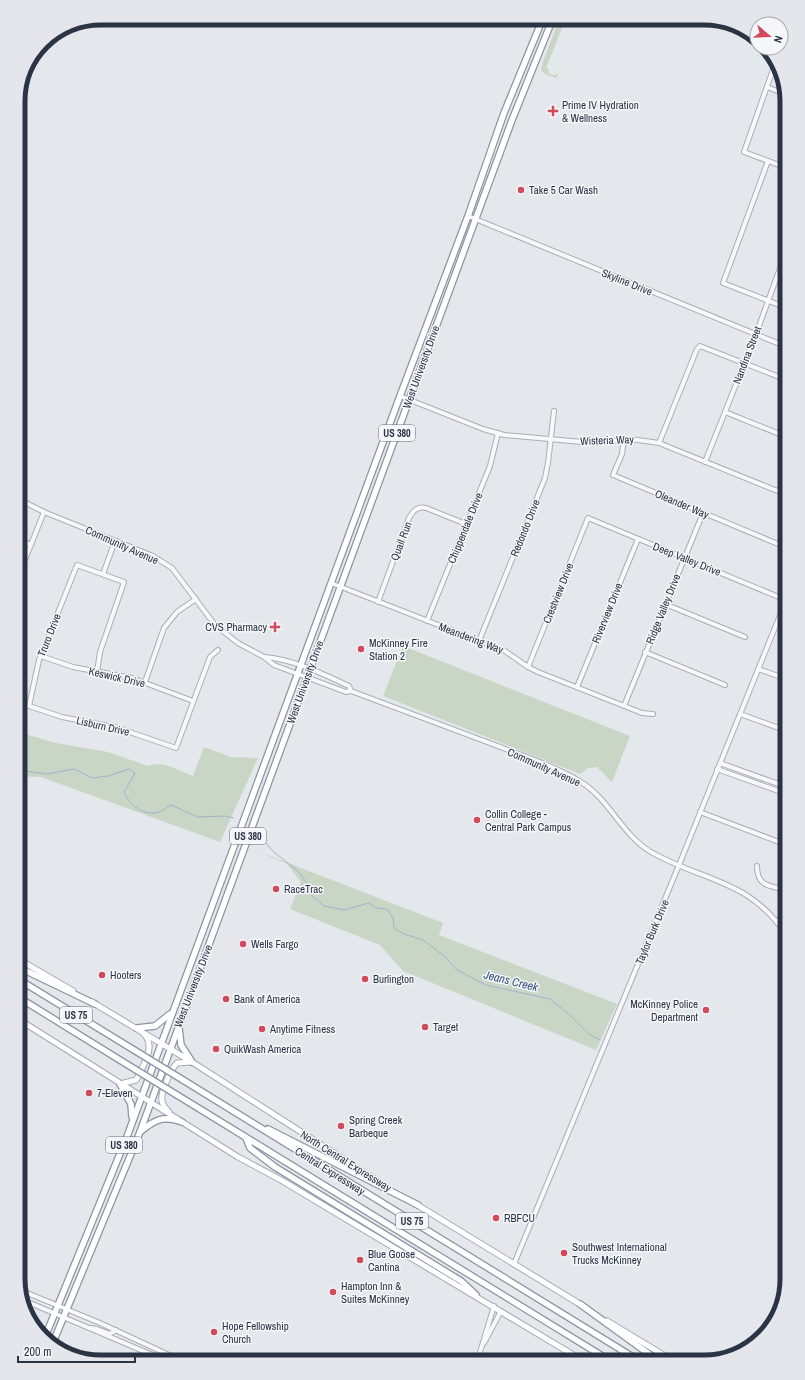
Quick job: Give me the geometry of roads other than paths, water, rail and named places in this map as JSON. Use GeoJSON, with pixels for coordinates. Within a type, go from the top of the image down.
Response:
{"type":"FeatureCollection","features":[{"type":"Feature","properties":{"kind":"highway","name":"West University Drive"},"geometry":{"type":"LineString","coordinates":[[47,1332],[105,1192],[132,1122],[400,396],[522,71],[541,25]]}},
{"type":"Feature","properties":{"kind":"highway"},"geometry":{"type":"LineString","coordinates":[[530,74],[526,64],[541,25]]}},
{"type":"Feature","properties":{"kind":"highway","name":"West University Drive"},"geometry":{"type":"LineString","coordinates":[[55,1339],[140,1132],[475,219],[550,25]]}},
{"type":"Feature","properties":{"kind":"highway"},"geometry":{"type":"LineString","coordinates":[[522,71],[530,74]]}},
{"type":"Feature","properties":{"kind":"highway"},"geometry":{"type":"LineString","coordinates":[[194,955],[204,958]]}},
{"type":"Feature","properties":{"kind":"highway"},"geometry":{"type":"LineString","coordinates":[[25,970],[95,1004]]}},
{"type":"Feature","properties":{"kind":"highway","name":"Central Expressway"},"geometry":{"type":"LineString","coordinates":[[25,984],[630,1355]]}},
{"type":"Feature","properties":{"kind":"highway","name":"Central Expressway"},"geometry":{"type":"LineString","coordinates":[[25,1001],[601,1355]]}},
{"type":"Feature","properties":{"kind":"highway"},"geometry":{"type":"LineString","coordinates":[[137,1028],[155,1026],[172,1012]]}},
{"type":"Feature","properties":{"kind":"highway"},"geometry":{"type":"LineString","coordinates":[[178,1025],[181,1045],[192,1062]]}},
{"type":"Feature","properties":{"kind":"highway"},"geometry":{"type":"LineString","coordinates":[[120,1084],[131,1104],[132,1122]]}},
{"type":"Feature","properties":{"kind":"highway"},"geometry":{"type":"LineString","coordinates":[[230,1109],[418,1205]]}},
{"type":"Feature","properties":{"kind":"highway"},"geometry":{"type":"LineString","coordinates":[[140,1132],[152,1122],[161,1118],[170,1118],[182,1122]]}},
{"type":"Feature","properties":{"kind":"highway"},"geometry":{"type":"LineString","coordinates":[[246,1138],[250,1148],[276,1167],[461,1281],[476,1295]]}},
{"type":"Feature","properties":{"kind":"highway"},"geometry":{"type":"LineString","coordinates":[[580,1304],[650,1355]]}},
{"type":"Feature","properties":{"kind":"main road","name":"North Central Expressway"},"geometry":{"type":"LineString","coordinates":[[25,963],[161,1042],[270,1113],[664,1355]]}},
{"type":"Feature","properties":{"kind":"main road"},"geometry":{"type":"LineString","coordinates":[[25,1023],[150,1103],[476,1295],[574,1355]]}},
{"type":"Feature","properties":{"kind":"main road"},"geometry":{"type":"LineString","coordinates":[[120,1084],[137,1078],[149,1050],[150,1043],[148,1038],[137,1028]]}},
{"type":"Feature","properties":{"kind":"main road"},"geometry":{"type":"LineString","coordinates":[[172,1116],[163,1105],[162,1099],[171,1070],[179,1062],[192,1062]]}},
{"type":"Feature","properties":{"kind":"street"},"geometry":{"type":"LineString","coordinates":[[773,69],[744,152],[780,165]]}},
{"type":"Feature","properties":{"kind":"street"},"geometry":{"type":"LineString","coordinates":[[767,87],[780,92]]}},
{"type":"Feature","properties":{"kind":"street"},"geometry":{"type":"LineString","coordinates":[[768,161],[723,283],[780,305]]}},
{"type":"Feature","properties":{"kind":"street","name":"Skyline Drive"},"geometry":{"type":"LineString","coordinates":[[468,216],[780,344]]}},
{"type":"Feature","properties":{"kind":"street","name":"Nandina Street"},"geometry":{"type":"LineString","coordinates":[[705,462],[745,363],[780,268]]}},
{"type":"Feature","properties":{"kind":"street"},"geometry":{"type":"LineString","coordinates":[[659,443],[697,349],[700,346],[780,377]]}},
{"type":"Feature","properties":{"kind":"street","name":"Wisteria Way"},"geometry":{"type":"LineString","coordinates":[[400,396],[498,433],[593,443],[624,439],[659,443],[780,491]]}},
{"type":"Feature","properties":{"kind":"street","name":"Redondo Drive"},"geometry":{"type":"LineString","coordinates":[[478,641],[544,482],[548,463],[554,410]]}},
{"type":"Feature","properties":{"kind":"street"},"geometry":{"type":"LineString","coordinates":[[725,412],[780,434]]}},
{"type":"Feature","properties":{"kind":"street","name":"Chippendale Drive"},"geometry":{"type":"LineString","coordinates":[[427,621],[490,466],[498,433]]}},
{"type":"Feature","properties":{"kind":"street","name":"Oleander Way"},"geometry":{"type":"LineString","coordinates":[[624,439],[622,454],[613,475],[780,544]]}},
{"type":"Feature","properties":{"kind":"street","name":"Community Avenue"},"geometry":{"type":"LineString","coordinates":[[25,502],[44,512],[153,556],[172,568],[215,625],[238,644],[264,657],[274,665],[346,692],[351,691],[567,774],[582,782],[597,795],[636,841],[651,851],[680,865],[739,889],[759,904],[780,926]]}},
{"type":"Feature","properties":{"kind":"street","name":"Quail Run"},"geometry":{"type":"LineString","coordinates":[[378,602],[409,518],[416,509],[421,507],[426,508],[466,524]]}},
{"type":"Feature","properties":{"kind":"street"},"geometry":{"type":"LineString","coordinates":[[25,559],[44,512]]}},
{"type":"Feature","properties":{"kind":"street","name":"Ridge Valley Drive"},"geometry":{"type":"LineString","coordinates":[[624,706],[703,513]]}},
{"type":"Feature","properties":{"kind":"street","name":"Deep Valley Drive"},"geometry":{"type":"LineString","coordinates":[[588,518],[780,596]]}},
{"type":"Feature","properties":{"kind":"street","name":"Crestview Drive"},"geometry":{"type":"LineString","coordinates":[[528,667],[588,518]]}},
{"type":"Feature","properties":{"kind":"street","name":"Riverview Drive"},"geometry":{"type":"LineString","coordinates":[[577,687],[638,539]]}},
{"type":"Feature","properties":{"kind":"street"},"geometry":{"type":"LineString","coordinates":[[97,672],[100,652],[124,587],[124,582],[103,574],[115,541]]}},
{"type":"Feature","properties":{"kind":"street"},"geometry":{"type":"LineString","coordinates":[[25,542],[31,544]]}},
{"type":"Feature","properties":{"kind":"street","name":"Truro Drive"},"geometry":{"type":"LineString","coordinates":[[29,706],[41,656],[77,565],[103,574]]}},
{"type":"Feature","properties":{"kind":"street","name":"Meandering Way"},"geometry":{"type":"LineString","coordinates":[[331,583],[508,652],[528,667],[577,687],[642,713],[653,714]]}},
{"type":"Feature","properties":{"kind":"street"},"geometry":{"type":"LineString","coordinates":[[145,682],[164,628],[177,612],[196,599]]}},
{"type":"Feature","properties":{"kind":"street"},"geometry":{"type":"LineString","coordinates":[[665,604],[745,637]]}},
{"type":"Feature","properties":{"kind":"street","name":"Taylor Burk Drive"},"geometry":{"type":"LineString","coordinates":[[514,1264],[680,865],[717,769],[780,616]]}},
{"type":"Feature","properties":{"kind":"street"},"geometry":{"type":"LineString","coordinates":[[193,701],[210,657],[218,650]]}},
{"type":"Feature","properties":{"kind":"street"},"geometry":{"type":"LineString","coordinates":[[645,652],[725,685]]}},
{"type":"Feature","properties":{"kind":"street","name":"Keswick Drive"},"geometry":{"type":"LineString","coordinates":[[41,656],[73,667],[132,678],[193,701]]}},
{"type":"Feature","properties":{"kind":"street","name":"Community Avenue"},"geometry":{"type":"LineString","coordinates":[[264,657],[277,658],[301,666],[349,686],[351,691]]}},
{"type":"Feature","properties":{"kind":"street"},"geometry":{"type":"LineString","coordinates":[[758,669],[780,677]]}},
{"type":"Feature","properties":{"kind":"street","name":"Lisburn Drive"},"geometry":{"type":"LineString","coordinates":[[29,706],[62,717],[118,728],[176,748],[193,701]]}},
{"type":"Feature","properties":{"kind":"street"},"geometry":{"type":"LineString","coordinates":[[740,714],[780,728]]}},
{"type":"Feature","properties":{"kind":"street"},"geometry":{"type":"LineString","coordinates":[[720,763],[780,784]]}},
{"type":"Feature","properties":{"kind":"street"},"geometry":{"type":"LineString","coordinates":[[717,769],[780,792]]}},
{"type":"Feature","properties":{"kind":"street"},"geometry":{"type":"LineString","coordinates":[[700,812],[780,842]]}},
{"type":"Feature","properties":{"kind":"street"},"geometry":{"type":"LineString","coordinates":[[757,866],[757,875],[762,882],[768,886],[780,889]]}},
{"type":"Feature","properties":{"kind":"street"},"geometry":{"type":"LineString","coordinates":[[777,921],[780,918]]}},
{"type":"Feature","properties":{"kind":"street"},"geometry":{"type":"LineString","coordinates":[[26,1292],[116,1330],[171,1355]]}},
{"type":"Feature","properties":{"kind":"street"},"geometry":{"type":"LineString","coordinates":[[29,1303],[86,1328],[154,1355]]}},
{"type":"Feature","properties":{"kind":"street"},"geometry":{"type":"LineString","coordinates":[[483,1345],[484,1333],[494,1306]]}},
{"type":"Feature","properties":{"kind":"street"},"geometry":{"type":"LineString","coordinates":[[479,1355],[483,1345],[501,1311]]}},
{"type":"Feature","properties":{"kind":"street"},"geometry":{"type":"LineString","coordinates":[[86,1328],[98,1329],[110,1334],[116,1330]]}},
{"type":"Feature","properties":{"kind":"waterway","name":"Jeans Creek"},"geometry":{"type":"LineString","coordinates":[[25,771],[47,774],[74,769],[92,778],[108,776],[129,769],[135,773],[124,792],[131,803],[142,811],[156,813],[171,805],[198,817],[225,816],[234,818]]}},
{"type":"Feature","properties":{"kind":"waterway","name":"Jeans Creek"},"geometry":{"type":"LineString","coordinates":[[257,832],[271,849],[300,874],[304,879],[309,893],[324,906],[344,910],[369,903],[376,908],[387,909],[393,918],[394,928],[404,934],[423,940],[444,956],[457,970],[486,985],[550,999],[571,1016],[589,1034],[600,1040]]}},
{"type":"Feature","properties":{"kind":"place","name":"Prime IV Hydration & Wellness"},"geometry":{"type":"Point","coordinates":[553,111]}},
{"type":"Feature","properties":{"kind":"place","name":"Take 5 Car Wash"},"geometry":{"type":"Point","coordinates":[521,190]}},
{"type":"Feature","properties":{"kind":"place","name":"CVS Pharmacy"},"geometry":{"type":"Point","coordinates":[275,627]}},
{"type":"Feature","properties":{"kind":"place","name":"McKinney Fire Station 2"},"geometry":{"type":"Point","coordinates":[361,649]}},
{"type":"Feature","properties":{"kind":"place","name":"Collin College - Central Park Campus"},"geometry":{"type":"Point","coordinates":[477,820]}},
{"type":"Feature","properties":{"kind":"place","name":"RaceTrac"},"geometry":{"type":"Point","coordinates":[276,889]}},
{"type":"Feature","properties":{"kind":"place","name":"Wells Fargo"},"geometry":{"type":"Point","coordinates":[243,944]}},
{"type":"Feature","properties":{"kind":"place","name":"Hooters"},"geometry":{"type":"Point","coordinates":[102,975]}},
{"type":"Feature","properties":{"kind":"place","name":"Burlington"},"geometry":{"type":"Point","coordinates":[365,979]}},
{"type":"Feature","properties":{"kind":"place","name":"Bank of America"},"geometry":{"type":"Point","coordinates":[226,999]}},
{"type":"Feature","properties":{"kind":"place","name":"McKinney Police Department"},"geometry":{"type":"Point","coordinates":[706,1010]}},
{"type":"Feature","properties":{"kind":"place","name":"Target"},"geometry":{"type":"Point","coordinates":[425,1027]}},
{"type":"Feature","properties":{"kind":"place","name":"Anytime Fitness"},"geometry":{"type":"Point","coordinates":[262,1029]}},
{"type":"Feature","properties":{"kind":"place","name":"QuikWash America"},"geometry":{"type":"Point","coordinates":[216,1049]}},
{"type":"Feature","properties":{"kind":"place","name":"7-Eleven"},"geometry":{"type":"Point","coordinates":[89,1093]}},
{"type":"Feature","properties":{"kind":"place","name":"Spring Creek Barbeque"},"geometry":{"type":"Point","coordinates":[341,1126]}},
{"type":"Feature","properties":{"kind":"place","name":"RBFCU"},"geometry":{"type":"Point","coordinates":[496,1218]}},
{"type":"Feature","properties":{"kind":"place","name":"Southwest International Trucks McKinney"},"geometry":{"type":"Point","coordinates":[564,1253]}},
{"type":"Feature","properties":{"kind":"place","name":"Blue Goose Cantina"},"geometry":{"type":"Point","coordinates":[360,1260]}},
{"type":"Feature","properties":{"kind":"place","name":"Hampton Inn & Suites McKinney"},"geometry":{"type":"Point","coordinates":[333,1292]}},
{"type":"Feature","properties":{"kind":"place","name":"Hope Fellowship Church"},"geometry":{"type":"Point","coordinates":[214,1332]}}]}
